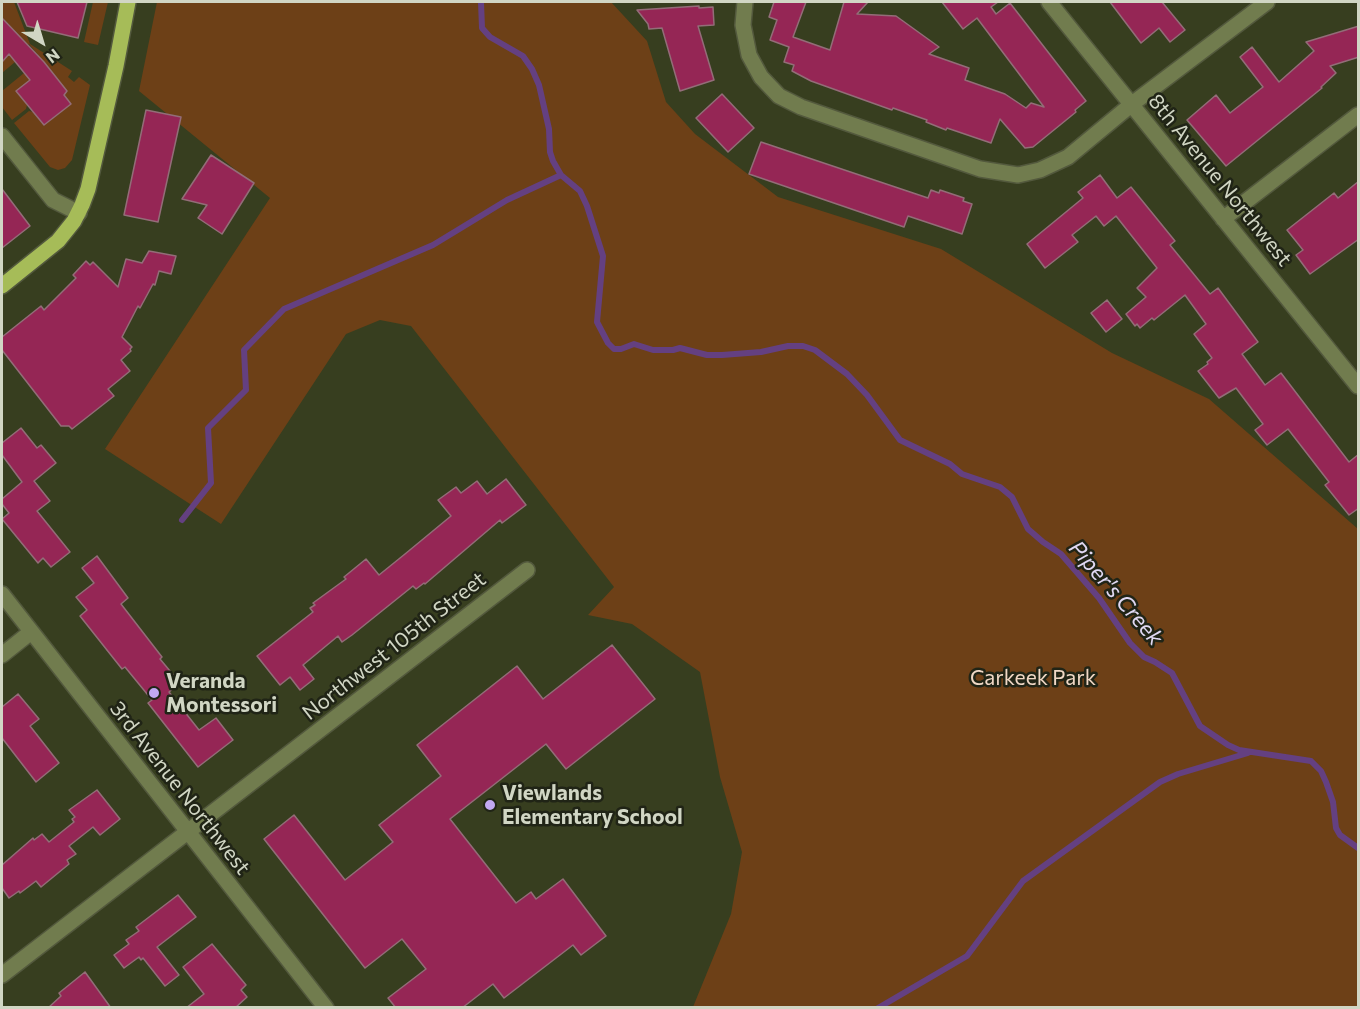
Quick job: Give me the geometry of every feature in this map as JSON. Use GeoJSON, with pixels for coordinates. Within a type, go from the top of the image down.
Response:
{"type":"FeatureCollection","features":[{"type":"Feature","properties":{"kind":"main road"},"geometry":{"type":"LineString","coordinates":[[2,286],[51,248],[64,235],[79,213],[88,189],[128,2]]}},
{"type":"Feature","properties":{"kind":"street"},"geometry":{"type":"LineString","coordinates":[[745,2],[743,25],[749,55],[761,77],[779,96],[795,105],[980,169],[1018,175],[1054,165],[1068,157],[1132,104],[1268,2]]}},
{"type":"Feature","properties":{"kind":"street","name":"8th Avenue Northwest"},"geometry":{"type":"LineString","coordinates":[[1049,2],[1359,386]]}},
{"type":"Feature","properties":{"kind":"street"},"geometry":{"type":"LineString","coordinates":[[1223,219],[1359,115]]}},
{"type":"Feature","properties":{"kind":"street"},"geometry":{"type":"LineString","coordinates":[[2,136],[53,200],[79,213]]}},
{"type":"Feature","properties":{"kind":"street","name":"Northwest 105th Street"},"geometry":{"type":"LineString","coordinates":[[2,975],[527,570]]}},
{"type":"Feature","properties":{"kind":"street","name":"3rd Avenue Northwest"},"geometry":{"type":"LineString","coordinates":[[2,594],[327,1008]]}},
{"type":"Feature","properties":{"kind":"street"},"geometry":{"type":"LineString","coordinates":[[2,655],[31,632]]}},
{"type":"Feature","properties":{"kind":"green space"},"geometry":{"type":"Polygon","coordinates":[[[2,2],[14,2],[30,44],[72,71],[68,77],[74,82],[79,77],[90,85],[72,160],[65,168],[58,170],[50,167],[14,123],[29,111],[33,112],[44,125],[71,104],[44,70],[17,91],[27,105],[26,109],[12,120],[2,107],[2,91],[43,61],[29,44],[12,58],[15,62],[2,73],[2,62],[23,41],[2,18],[2,2]]]}},
{"type":"Feature","properties":{"kind":"green space"},"geometry":{"type":"Polygon","coordinates":[[[93,2],[108,2],[98,45],[84,42],[93,2]]]}},
{"type":"Feature","properties":{"kind":"green space","name":"Carkeek Park"},"geometry":{"type":"Polygon","coordinates":[[[157,2],[611,2],[647,41],[666,102],[695,134],[778,197],[941,249],[1112,353],[1209,399],[1358,529],[1358,1007],[693,1007],[731,914],[742,852],[720,777],[700,672],[632,624],[588,615],[614,587],[411,326],[380,320],[346,334],[221,524],[105,449],[270,198],[139,91],[157,2]]]}},
{"type":"Feature","properties":{"kind":"building"},"geometry":{"type":"Polygon","coordinates":[[[17,2],[87,2],[78,38],[27,26],[17,2]]]}},
{"type":"Feature","properties":{"kind":"building"},"geometry":{"type":"Polygon","coordinates":[[[774,2],[806,2],[793,37],[830,50],[844,2],[868,2],[857,14],[896,16],[939,47],[929,54],[969,68],[965,80],[1005,94],[1026,108],[1031,103],[1044,107],[977,18],[963,29],[942,2],[998,2],[991,7],[996,14],[1010,3],[1086,101],[1033,147],[1025,148],[1000,119],[991,143],[947,128],[946,130],[926,122],[927,120],[811,81],[792,71],[794,65],[784,62],[789,47],[770,40],[777,20],[769,17],[774,2]]]}},
{"type":"Feature","properties":{"kind":"building"},"geometry":{"type":"Polygon","coordinates":[[[1110,2],[1162,2],[1185,30],[1170,42],[1159,28],[1141,43],[1110,2]]]}},
{"type":"Feature","properties":{"kind":"building"},"geometry":{"type":"Polygon","coordinates":[[[699,6],[699,8],[713,7],[714,25],[698,26],[714,80],[680,91],[662,28],[649,29],[648,24],[637,10],[699,6]]]}},
{"type":"Feature","properties":{"kind":"building"},"geometry":{"type":"Polygon","coordinates":[[[2,18],[44,62],[67,91],[64,95],[71,104],[44,125],[16,91],[30,80],[9,54],[2,62],[2,18]]]}},
{"type":"Feature","properties":{"kind":"building"},"geometry":{"type":"Polygon","coordinates":[[[1359,26],[1359,57],[1330,66],[1336,73],[1322,88],[1226,166],[1187,120],[1216,95],[1230,113],[1263,87],[1240,57],[1252,47],[1279,82],[1314,51],[1306,42],[1359,26]]]}},
{"type":"Feature","properties":{"kind":"building"},"geometry":{"type":"Polygon","coordinates":[[[722,94],[754,128],[728,152],[696,118],[722,94]]]}},
{"type":"Feature","properties":{"kind":"building"},"geometry":{"type":"Polygon","coordinates":[[[146,110],[181,117],[158,222],[124,215],[146,110]]]}},
{"type":"Feature","properties":{"kind":"building"},"geometry":{"type":"Polygon","coordinates":[[[761,142],[928,198],[931,190],[939,193],[940,190],[964,198],[963,201],[972,204],[962,234],[908,216],[904,227],[749,174],[761,142]]]}},
{"type":"Feature","properties":{"kind":"building"},"geometry":{"type":"Polygon","coordinates":[[[211,155],[254,183],[222,234],[198,218],[207,205],[182,199],[211,155]]]}},
{"type":"Feature","properties":{"kind":"building"},"geometry":{"type":"Polygon","coordinates":[[[1100,175],[1117,198],[1131,187],[1175,241],[1170,245],[1210,294],[1218,288],[1258,342],[1242,354],[1265,385],[1281,373],[1349,462],[1359,454],[1359,508],[1349,515],[1325,485],[1329,482],[1288,429],[1267,445],[1255,430],[1263,424],[1236,388],[1219,398],[1198,371],[1212,358],[1194,334],[1206,324],[1185,295],[1154,320],[1152,318],[1140,328],[1137,324],[1135,326],[1126,314],[1146,297],[1137,288],[1157,268],[1116,216],[1104,226],[1096,216],[1072,235],[1078,242],[1045,268],[1027,244],[1083,198],[1078,192],[1100,175]]]}},
{"type":"Feature","properties":{"kind":"building"},"geometry":{"type":"Polygon","coordinates":[[[1359,181],[1359,239],[1310,274],[1296,255],[1303,250],[1287,230],[1334,193],[1338,198],[1359,181]]]}},
{"type":"Feature","properties":{"kind":"building"},"geometry":{"type":"Polygon","coordinates":[[[2,189],[30,226],[2,248],[2,189]]]}},
{"type":"Feature","properties":{"kind":"building"},"geometry":{"type":"Polygon","coordinates":[[[149,251],[176,256],[171,274],[159,271],[155,285],[153,284],[140,308],[138,306],[122,337],[132,347],[131,351],[121,360],[130,371],[108,389],[114,396],[72,429],[69,426],[61,426],[2,350],[2,337],[41,306],[44,310],[76,278],[73,275],[86,261],[90,265],[93,262],[118,287],[126,259],[142,263],[149,251]]]}},
{"type":"Feature","properties":{"kind":"building"},"geometry":{"type":"Polygon","coordinates":[[[1107,300],[1122,319],[1106,332],[1091,313],[1107,300]]]}},
{"type":"Feature","properties":{"kind":"building"},"geometry":{"type":"Polygon","coordinates":[[[21,428],[37,448],[41,445],[56,463],[34,481],[50,501],[37,511],[70,552],[51,567],[43,558],[38,563],[2,519],[9,513],[2,504],[2,499],[22,482],[2,455],[2,443],[21,428]]]}},
{"type":"Feature","properties":{"kind":"building"},"geometry":{"type":"Polygon","coordinates":[[[506,479],[526,505],[502,523],[500,520],[425,584],[416,589],[413,586],[342,642],[338,636],[303,665],[314,679],[300,690],[290,677],[280,685],[257,656],[313,612],[310,608],[315,605],[313,603],[346,579],[344,577],[366,559],[379,575],[405,554],[451,516],[438,500],[456,487],[461,493],[477,481],[487,494],[506,479]]]}},
{"type":"Feature","properties":{"kind":"building"},"geometry":{"type":"Polygon","coordinates":[[[97,556],[128,598],[121,604],[180,683],[169,692],[199,730],[216,718],[233,740],[198,767],[148,703],[152,700],[125,667],[122,669],[80,616],[87,610],[76,597],[94,583],[82,568],[97,556]]]}},
{"type":"Feature","properties":{"kind":"building"},"geometry":{"type":"Polygon","coordinates":[[[612,645],[655,699],[566,769],[546,744],[450,819],[516,903],[531,892],[536,899],[563,879],[606,936],[581,955],[573,945],[504,998],[493,984],[462,1008],[396,1008],[388,998],[426,969],[402,939],[365,968],[264,839],[294,815],[345,880],[393,842],[379,825],[441,776],[417,745],[517,666],[543,699],[612,645]]]}},
{"type":"Feature","properties":{"kind":"building"},"geometry":{"type":"Polygon","coordinates":[[[18,694],[39,719],[30,726],[59,763],[36,782],[2,738],[2,707],[18,694]]]}},
{"type":"Feature","properties":{"kind":"building"},"geometry":{"type":"Polygon","coordinates":[[[97,790],[120,819],[100,835],[93,827],[69,846],[76,854],[67,860],[69,864],[41,887],[36,881],[9,898],[2,888],[2,865],[33,838],[34,840],[42,834],[49,842],[74,822],[72,819],[75,817],[69,810],[97,790]]]}},
{"type":"Feature","properties":{"kind":"building"},"geometry":{"type":"Polygon","coordinates":[[[178,895],[196,917],[157,947],[179,975],[165,986],[143,958],[141,960],[139,957],[124,968],[114,955],[129,944],[126,940],[139,931],[136,927],[178,895]]]}},
{"type":"Feature","properties":{"kind":"building"},"geometry":{"type":"Polygon","coordinates":[[[212,944],[246,985],[241,990],[247,997],[235,1008],[186,1008],[204,994],[183,967],[212,944]]]}},
{"type":"Feature","properties":{"kind":"building"},"geometry":{"type":"Polygon","coordinates":[[[85,972],[111,1008],[48,1008],[61,996],[59,993],[85,972]]]}},
{"type":"Feature","properties":{"kind":"waterway","name":"Piper's Creek"},"geometry":{"type":"LineString","coordinates":[[481,2],[482,28],[490,37],[523,56],[532,69],[539,85],[549,129],[550,152],[553,161],[561,175],[580,191],[587,206],[603,256],[597,322],[608,343],[614,349],[634,344],[653,350],[680,348],[707,355],[761,352],[788,346],[803,346],[815,350],[847,374],[867,395],[900,440],[950,464],[962,474],[1000,487],[1012,497],[1028,529],[1061,554],[1099,598],[1130,643],[1144,657],[1172,673],[1200,726],[1239,750],[1311,761],[1321,771],[1326,782],[1333,802],[1336,828],[1340,835],[1358,848]]}},
{"type":"Feature","properties":{"kind":"waterway"},"geometry":{"type":"LineString","coordinates":[[182,520],[211,483],[208,428],[246,390],[244,350],[284,309],[433,245],[507,200],[561,175]]}},
{"type":"Feature","properties":{"kind":"waterway"},"geometry":{"type":"LineString","coordinates":[[878,1008],[967,956],[1023,881],[1160,782],[1178,774],[1248,753]]}},
{"type":"Feature","properties":{"kind":"place","name":"Veranda Montessori"},"geometry":{"type":"Point","coordinates":[154,693]}},
{"type":"Feature","properties":{"kind":"place","name":"Viewlands Elementary School"},"geometry":{"type":"Point","coordinates":[490,805]}}]}
